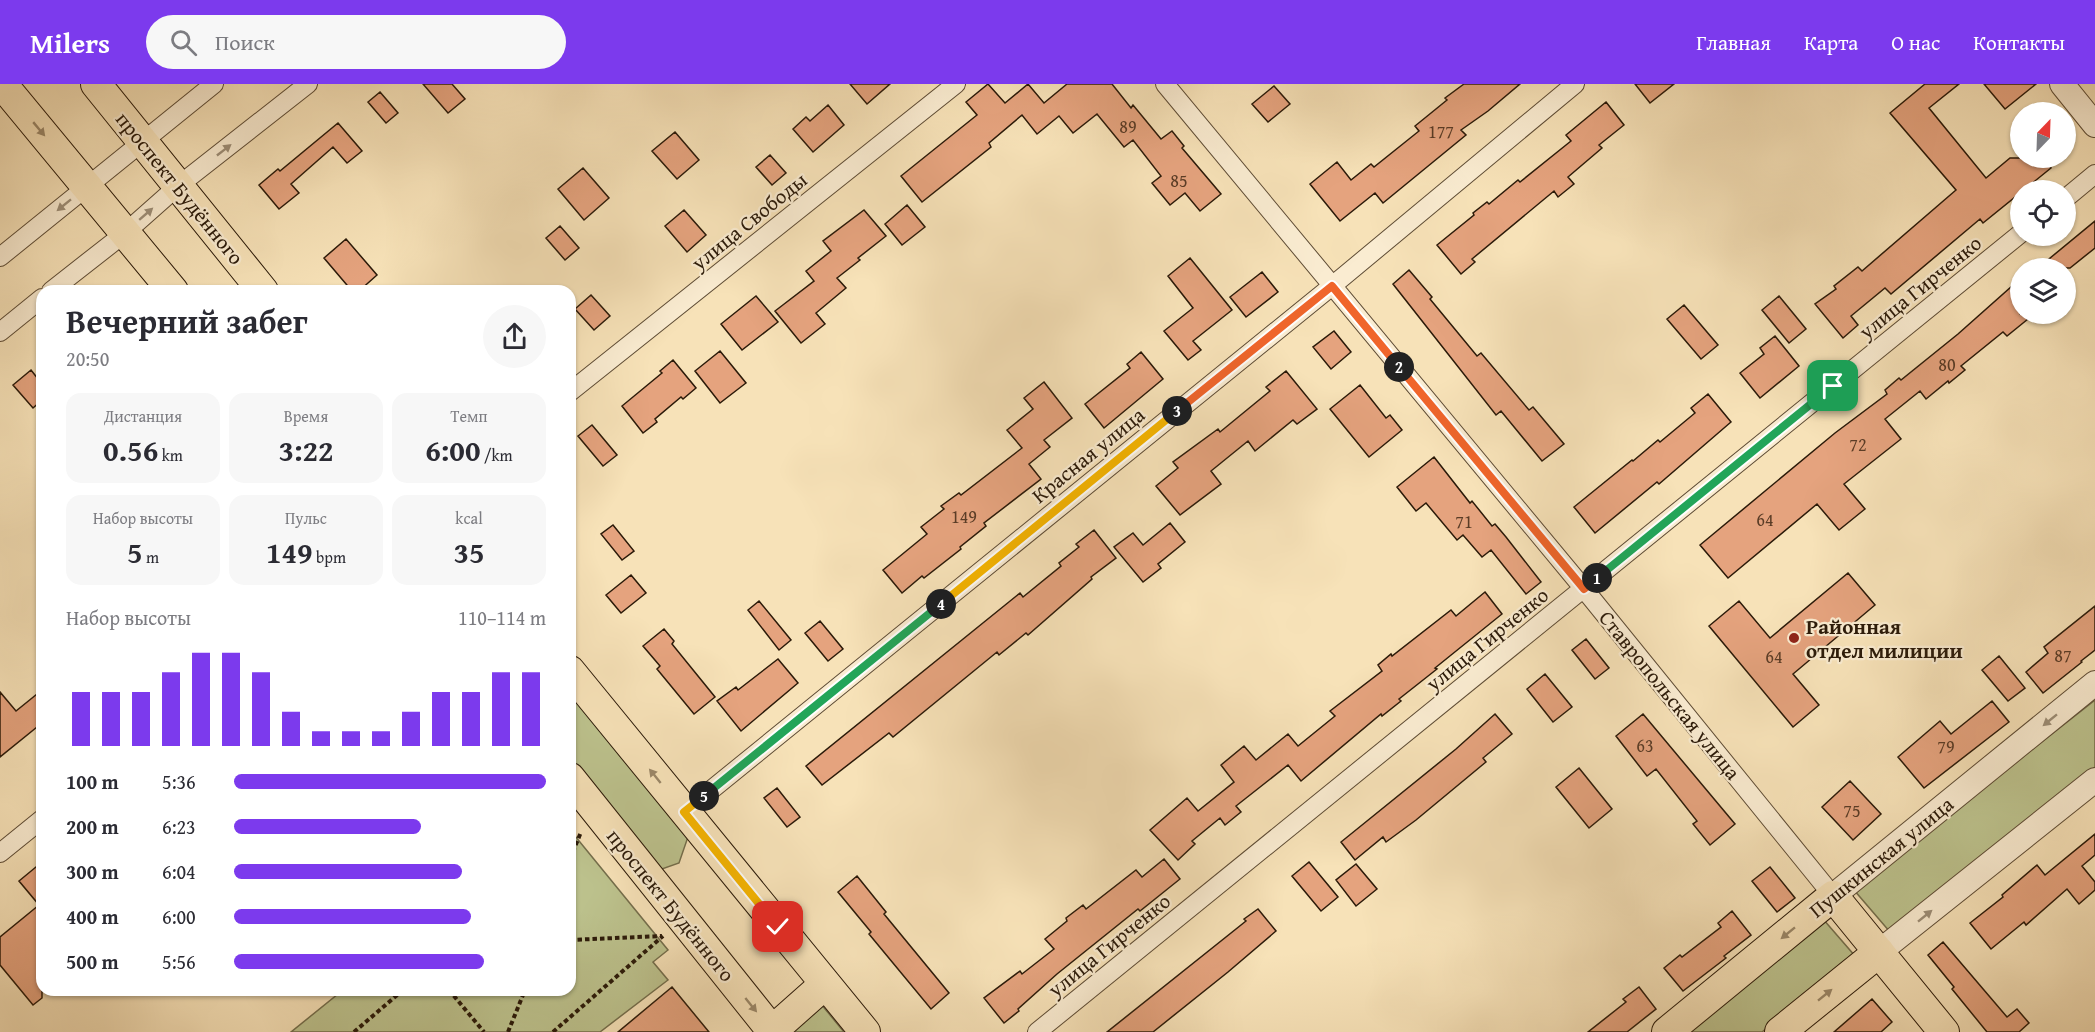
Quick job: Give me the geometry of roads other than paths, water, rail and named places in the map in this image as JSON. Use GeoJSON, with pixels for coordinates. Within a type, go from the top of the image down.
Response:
{"type":"FeatureCollection","features":[{"type":"Feature","properties":{"kind":"main road"},"geometry":{"type":"LineString","coordinates":[[2,84],[168,285]]}},
{"type":"Feature","properties":{"kind":"main road","name":"проспект Будённого"},"geometry":{"type":"LineString","coordinates":[[96,84],[258,285]]}},
{"type":"Feature","properties":{"kind":"main road"},"geometry":{"type":"LineString","coordinates":[[576,678],[865,1032]]}},
{"type":"Feature","properties":{"kind":"main road","name":"проспект Будённого"},"geometry":{"type":"LineString","coordinates":[[576,786],[772,1032]]}},
{"type":"Feature","properties":{"kind":"main road","name":"Ставропольская улица"},"geometry":{"type":"LineString","coordinates":[[1833,896],[1944,1032]]}},
{"type":"Feature","properties":{"kind":"main road","name":"Пушкинская улица"},"geometry":{"type":"LineString","coordinates":[[1667,1032],[1833,896]]}},
{"type":"Feature","properties":{"kind":"main road"},"geometry":{"type":"LineString","coordinates":[[1780,1032],[1879,952]]}},
{"type":"Feature","properties":{"kind":"main road"},"geometry":{"type":"LineString","coordinates":[[772,1032],[825,984]]}},
{"type":"Feature","properties":{"kind":"street"},"geometry":{"type":"LineString","coordinates":[[0,256],[214,84]]}},
{"type":"Feature","properties":{"kind":"street"},"geometry":{"type":"LineString","coordinates":[[59,285],[178,186],[309,84]]}},
{"type":"Feature","properties":{"kind":"street","name":"улица Свободы"},"geometry":{"type":"LineString","coordinates":[[576,387],[956,84]]}},
{"type":"Feature","properties":{"kind":"street","name":"Ставропольская улица"},"geometry":{"type":"LineString","coordinates":[[1165,84],[1584,589],[1833,896]]}},
{"type":"Feature","properties":{"kind":"street","name":"Красная улица"},"geometry":{"type":"LineString","coordinates":[[684,812],[1332,286],[1575,84]]}},
{"type":"Feature","properties":{"kind":"street"},"geometry":{"type":"LineString","coordinates":[[2062,84],[2095,125]]}},
{"type":"Feature","properties":{"kind":"street"},"geometry":{"type":"LineString","coordinates":[[2076,190],[2095,174]]}},
{"type":"Feature","properties":{"kind":"street","name":"улица Гирченко"},"geometry":{"type":"LineString","coordinates":[[1037,1032],[2010,242]]}},
{"type":"Feature","properties":{"kind":"street"},"geometry":{"type":"LineString","coordinates":[[0,332],[36,303]]}},
{"type":"Feature","properties":{"kind":"street","name":"Пушкинская улица"},"geometry":{"type":"LineString","coordinates":[[1833,896],[2095,683]]}},
{"type":"Feature","properties":{"kind":"street"},"geometry":{"type":"LineString","coordinates":[[1879,952],[2095,780]]}},
{"type":"Feature","properties":{"kind":"street"},"geometry":{"type":"LineString","coordinates":[[0,853],[36,824]]}},
{"type":"Feature","properties":{"kind":"place","name":"Районная отдел милиции"},"geometry":{"type":"Point","coordinates":[1794,638]}}]}
